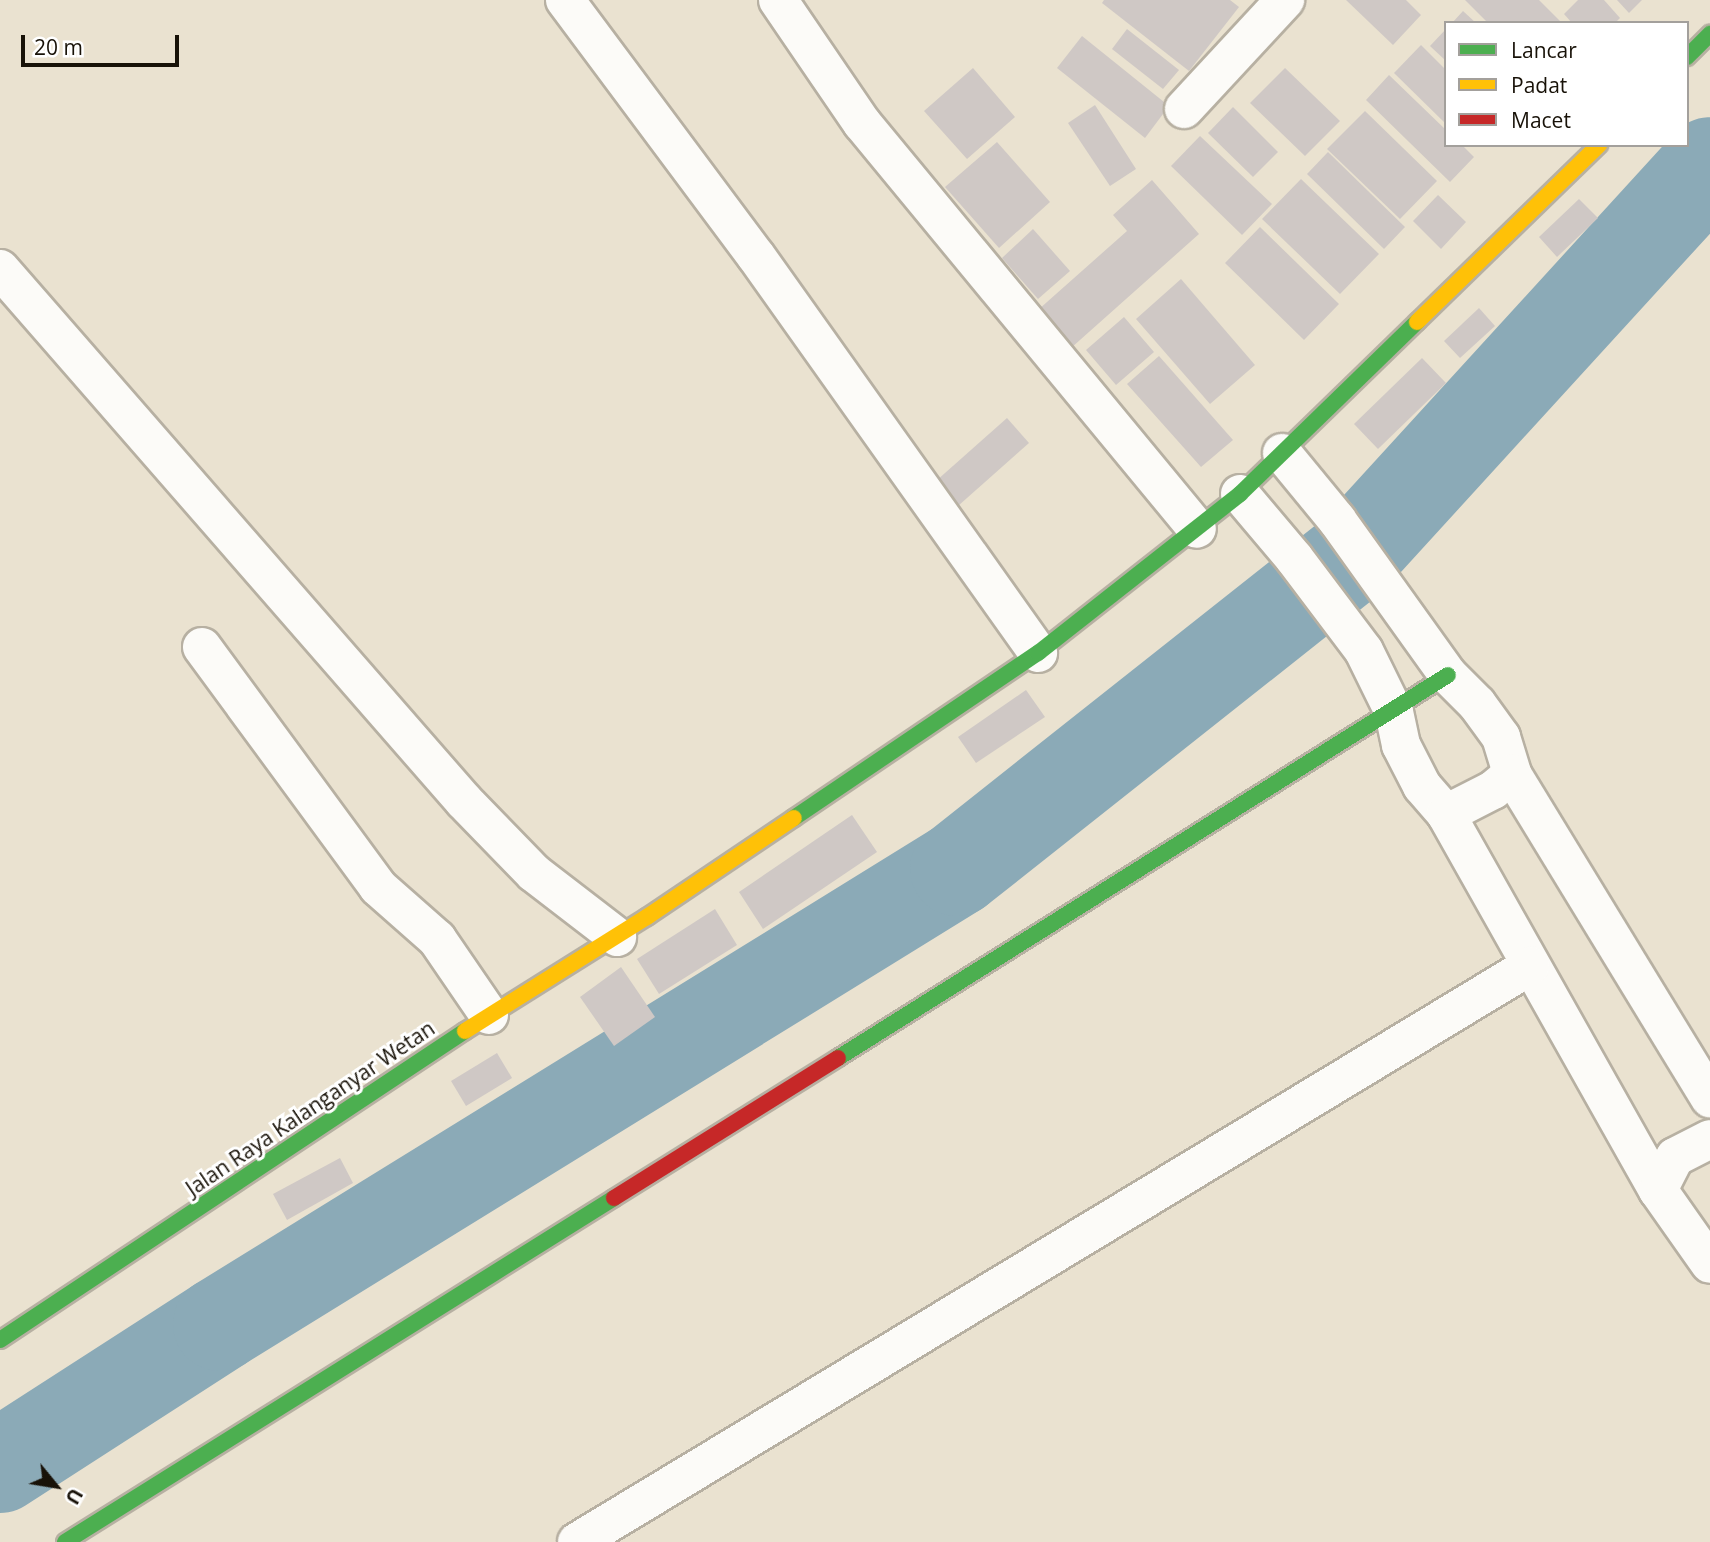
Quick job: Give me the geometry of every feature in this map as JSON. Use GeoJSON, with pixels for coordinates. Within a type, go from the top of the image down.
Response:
{"type":"FeatureCollection","features":[{"type":"Feature","properties":{"kind":"street"},"geometry":{"type":"LineString","coordinates":[[565,0],[756,256],[1038,653]]}},
{"type":"Feature","properties":{"kind":"street"},"geometry":{"type":"LineString","coordinates":[[778,0],[862,123],[1183,541]]}},
{"type":"Feature","properties":{"kind":"street"},"geometry":{"type":"LineString","coordinates":[[1184,109],[1285,0]]}},
{"type":"Feature","properties":{"kind":"street"},"geometry":{"type":"LineString","coordinates":[[1689,55],[1710,34]]}},
{"type":"Feature","properties":{"kind":"street","name":"Jalan Raya Kalanganyar Wetan"},"geometry":{"type":"LineString","coordinates":[[0,1340],[489,1015],[632,927],[1038,653],[1240,494],[1597,147]]}},
{"type":"Feature","properties":{"kind":"street"},"geometry":{"type":"LineString","coordinates":[[0,269],[464,801],[534,873],[632,927]]}},
{"type":"Feature","properties":{"kind":"street"},"geometry":{"type":"LineString","coordinates":[[1282,453],[1336,520],[1448,675],[1477,704],[1501,737],[1512,774],[1710,1098]]}},
{"type":"Feature","properties":{"kind":"street"},"geometry":{"type":"LineString","coordinates":[[1240,494],[1294,558],[1364,651],[1394,712],[1401,745],[1422,786],[1446,814],[1658,1190],[1708,1258]]}},
{"type":"Feature","properties":{"kind":"street"},"geometry":{"type":"LineString","coordinates":[[202,648],[378,887],[437,939],[489,1015]]}},
{"type":"Feature","properties":{"kind":"street"},"geometry":{"type":"LineString","coordinates":[[65,1542],[1394,712],[1448,675]]}},
{"type":"Feature","properties":{"kind":"street"},"geometry":{"type":"LineString","coordinates":[[1446,814],[1493,790],[1512,774]]}},
{"type":"Feature","properties":{"kind":"street"},"geometry":{"type":"LineString","coordinates":[[577,1542],[1530,966]]}},
{"type":"Feature","properties":{"kind":"street"},"geometry":{"type":"LineString","coordinates":[[1658,1190],[1675,1157],[1710,1139]]}},
{"type":"Feature","properties":{"kind":"building"},"geometry":{"type":"Polygon","coordinates":[[[1104,0],[1230,0],[1239,7],[1189,71],[1102,3],[1104,0]]]}},
{"type":"Feature","properties":{"kind":"building"},"geometry":{"type":"Polygon","coordinates":[[[1346,0],[1406,0],[1421,15],[1393,45],[1346,0]]]}},
{"type":"Feature","properties":{"kind":"building"},"geometry":{"type":"Polygon","coordinates":[[[1465,0],[1539,0],[1560,21],[1486,21],[1465,0]]]}},
{"type":"Feature","properties":{"kind":"building"},"geometry":{"type":"Polygon","coordinates":[[[1578,0],[1604,0],[1620,18],[1617,21],[1570,21],[1564,14],[1578,0]]]}},
{"type":"Feature","properties":{"kind":"building"},"geometry":{"type":"Polygon","coordinates":[[[1617,0],[1642,0],[1629,13],[1617,0]]]}},
{"type":"Feature","properties":{"kind":"building"},"geometry":{"type":"Polygon","coordinates":[[[1463,11],[1474,21],[1454,21],[1463,11]]]}},
{"type":"Feature","properties":{"kind":"building"},"geometry":{"type":"Polygon","coordinates":[[[1127,29],[1179,70],[1163,89],[1112,49],[1127,29]]]}},
{"type":"Feature","properties":{"kind":"building"},"geometry":{"type":"Polygon","coordinates":[[[1444,31],[1444,59],[1430,46],[1444,31]]]}},
{"type":"Feature","properties":{"kind":"building"},"geometry":{"type":"Polygon","coordinates":[[[1082,36],[1169,106],[1145,138],[1057,68],[1082,36]]]}},
{"type":"Feature","properties":{"kind":"building"},"geometry":{"type":"Polygon","coordinates":[[[1421,45],[1444,68],[1444,122],[1394,73],[1421,45]]]}},
{"type":"Feature","properties":{"kind":"building"},"geometry":{"type":"Polygon","coordinates":[[[973,68],[1015,117],[967,159],[924,111],[973,68]]]}},
{"type":"Feature","properties":{"kind":"building"},"geometry":{"type":"Polygon","coordinates":[[[1285,68],[1340,121],[1305,156],[1250,103],[1285,68]]]}},
{"type":"Feature","properties":{"kind":"building"},"geometry":{"type":"Polygon","coordinates":[[[1389,75],[1444,128],[1444,147],[1464,147],[1474,157],[1450,182],[1366,100],[1389,75]]]}},
{"type":"Feature","properties":{"kind":"building"},"geometry":{"type":"Polygon","coordinates":[[[1095,105],[1136,169],[1110,186],[1068,123],[1095,105]]]}},
{"type":"Feature","properties":{"kind":"building"},"geometry":{"type":"Polygon","coordinates":[[[1233,107],[1278,152],[1253,177],[1208,133],[1233,107]]]}},
{"type":"Feature","properties":{"kind":"building"},"geometry":{"type":"Polygon","coordinates":[[[1365,111],[1437,181],[1400,219],[1327,149],[1365,111]]]}},
{"type":"Feature","properties":{"kind":"building"},"geometry":{"type":"Polygon","coordinates":[[[1200,136],[1272,204],[1242,235],[1171,166],[1200,136]]]}},
{"type":"Feature","properties":{"kind":"building"},"geometry":{"type":"Polygon","coordinates":[[[997,142],[1050,202],[999,248],[945,187],[997,142]]]}},
{"type":"Feature","properties":{"kind":"building"},"geometry":{"type":"Polygon","coordinates":[[[1328,152],[1405,227],[1384,249],[1307,174],[1328,152]]]}},
{"type":"Feature","properties":{"kind":"building"},"geometry":{"type":"Polygon","coordinates":[[[1301,179],[1379,254],[1340,294],[1262,219],[1301,179]]]}},
{"type":"Feature","properties":{"kind":"building"},"geometry":{"type":"Polygon","coordinates":[[[1152,180],[1199,234],[1071,348],[1038,310],[1127,231],[1113,215],[1152,180]]]}},
{"type":"Feature","properties":{"kind":"building"},"geometry":{"type":"Polygon","coordinates":[[[1438,195],[1466,222],[1441,249],[1413,221],[1438,195]]]}},
{"type":"Feature","properties":{"kind":"building"},"geometry":{"type":"Polygon","coordinates":[[[1579,199],[1598,218],[1557,257],[1539,237],[1579,199]]]}},
{"type":"Feature","properties":{"kind":"building"},"geometry":{"type":"Polygon","coordinates":[[[1260,227],[1339,304],[1304,340],[1225,263],[1260,227]]]}},
{"type":"Feature","properties":{"kind":"building"},"geometry":{"type":"Polygon","coordinates":[[[1033,229],[1070,271],[1038,299],[1002,258],[1033,229]]]}},
{"type":"Feature","properties":{"kind":"building"},"geometry":{"type":"Polygon","coordinates":[[[1181,279],[1255,365],[1210,404],[1136,319],[1181,279]]]}},
{"type":"Feature","properties":{"kind":"building"},"geometry":{"type":"Polygon","coordinates":[[[1479,308],[1495,326],[1460,358],[1444,341],[1479,308]]]}},
{"type":"Feature","properties":{"kind":"building"},"geometry":{"type":"Polygon","coordinates":[[[1124,317],[1154,352],[1116,385],[1086,350],[1124,317]]]}},
{"type":"Feature","properties":{"kind":"building"},"geometry":{"type":"Polygon","coordinates":[[[1159,356],[1233,440],[1201,467],[1127,384],[1159,356]]]}},
{"type":"Feature","properties":{"kind":"building"},"geometry":{"type":"Polygon","coordinates":[[[1422,358],[1446,383],[1378,449],[1354,424],[1422,358]]]}},
{"type":"Feature","properties":{"kind":"building"},"geometry":{"type":"Polygon","coordinates":[[[1007,418],[1029,443],[958,506],[936,481],[1007,418]]]}},
{"type":"Feature","properties":{"kind":"building"},"geometry":{"type":"Polygon","coordinates":[[[1026,690],[1045,717],[976,763],[958,737],[1026,690]]]}},
{"type":"Feature","properties":{"kind":"building"},"geometry":{"type":"Polygon","coordinates":[[[852,815],[877,852],[763,929],[739,892],[852,815]]]}},
{"type":"Feature","properties":{"kind":"building"},"geometry":{"type":"Polygon","coordinates":[[[715,909],[737,945],[659,994],[637,959],[715,909]]]}},
{"type":"Feature","properties":{"kind":"building"},"geometry":{"type":"Polygon","coordinates":[[[621,967],[655,1017],[614,1046],[580,997],[621,967]]]}},
{"type":"Feature","properties":{"kind":"building"},"geometry":{"type":"Polygon","coordinates":[[[497,1053],[512,1078],[466,1106],[451,1081],[497,1053]]]}},
{"type":"Feature","properties":{"kind":"building"},"geometry":{"type":"Polygon","coordinates":[[[340,1158],[353,1183],[287,1220],[273,1194],[340,1158]]]}},
{"type":"Feature","properties":{"kind":"waterway"},"geometry":{"type":"LineString","coordinates":[[0,1466],[220,1324],[957,869],[1351,557],[1710,164]]}},
{"type":"Feature","properties":{"kind":"traffic: fast"},"geometry":{"type":"LineString","coordinates":[[1689,55],[1710,34]]}},
{"type":"Feature","properties":{"kind":"traffic: fast"},"geometry":{"type":"LineString","coordinates":[[794,818],[1038,653],[1240,494],[1417,322]]}},
{"type":"Feature","properties":{"kind":"traffic: fast"},"geometry":{"type":"LineString","coordinates":[[838,1058],[1448,675]]}},
{"type":"Feature","properties":{"kind":"traffic: fast"},"geometry":{"type":"LineString","coordinates":[[0,1340],[465,1031]]}},
{"type":"Feature","properties":{"kind":"traffic: fast"},"geometry":{"type":"LineString","coordinates":[[65,1542],[614,1198]]}},
{"type":"Feature","properties":{"kind":"traffic: slow"},"geometry":{"type":"LineString","coordinates":[[1417,322],[1597,147]]}},
{"type":"Feature","properties":{"kind":"traffic: slow"},"geometry":{"type":"LineString","coordinates":[[465,1031],[647,917],[794,818]]}},
{"type":"Feature","properties":{"kind":"traffic: jam"},"geometry":{"type":"LineString","coordinates":[[614,1198],[838,1058]]}}]}
